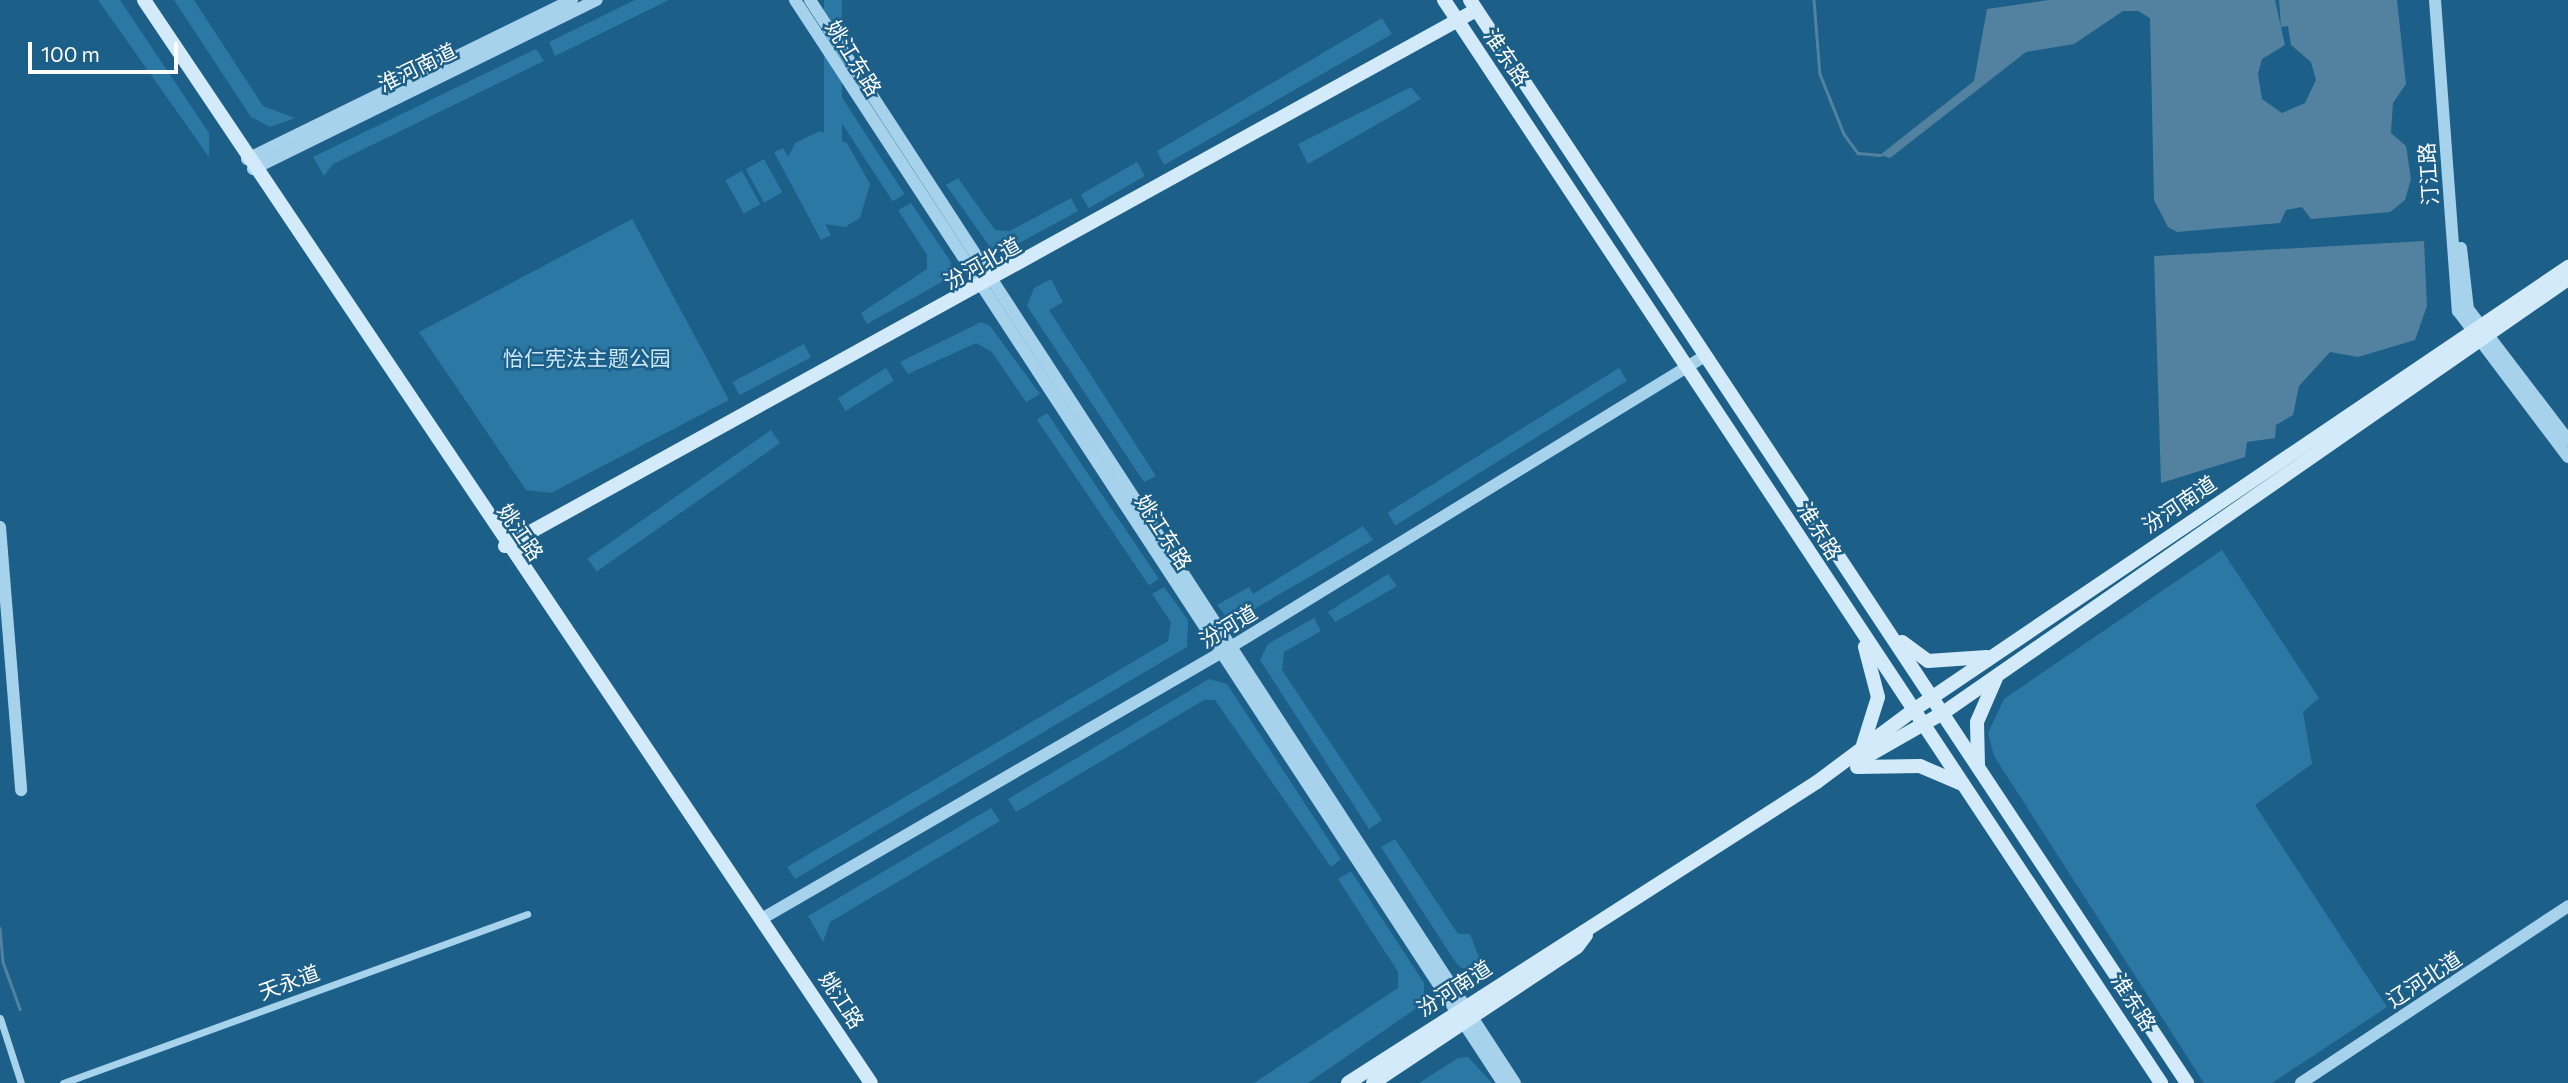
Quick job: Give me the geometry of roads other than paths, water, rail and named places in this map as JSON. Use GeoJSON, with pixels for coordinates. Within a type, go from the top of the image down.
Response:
{"type":"FeatureCollection","features":[{"type":"Feature","properties":{"kind":"main road","name":"姚江路"},"geometry":{"type":"LineString","coordinates":[[144,0],[505,546],[763,918],[871,1083]]}},
{"type":"Feature","properties":{"kind":"main road","name":"淮东路"},"geometry":{"type":"LineString","coordinates":[[1444,0],[1689,367],[1858,630],[1915,709],[2161,1083]]}},
{"type":"Feature","properties":{"kind":"main road","name":"汾河北道"},"geometry":{"type":"LineString","coordinates":[[505,546],[985,286],[1458,21],[1473,5]]}},
{"type":"Feature","properties":{"kind":"main road","name":"淮东路"},"geometry":{"type":"LineString","coordinates":[[1473,5],[2187,1083]]}},
{"type":"Feature","properties":{"kind":"main road","name":"汾河南道"},"geometry":{"type":"LineString","coordinates":[[1817,782],[1943,713],[2568,267]]}},
{"type":"Feature","properties":{"kind":"main road","name":"汾河南道"},"geometry":{"type":"LineString","coordinates":[[1373,1083],[1569,939],[1586,935],[1817,782],[1992,656],[2479,331],[2568,279]]}},
{"type":"Feature","properties":{"kind":"main road"},"geometry":{"type":"LineString","coordinates":[[1887,627],[1928,661],[1992,656]]}},
{"type":"Feature","properties":{"kind":"main road"},"geometry":{"type":"LineString","coordinates":[[1857,753],[1878,697],[1858,630]]}},
{"type":"Feature","properties":{"kind":"main road"},"geometry":{"type":"LineString","coordinates":[[1978,767],[1977,722],[2003,670]]}},
{"type":"Feature","properties":{"kind":"main road"},"geometry":{"type":"LineString","coordinates":[[1842,770],[1903,764],[1962,784]]}},
{"type":"Feature","properties":{"kind":"main road","name":"汾河南道"},"geometry":{"type":"LineString","coordinates":[[1348,1083],[1463,1015]]}},
{"type":"Feature","properties":{"kind":"street","name":"淮河南道"},"geometry":{"type":"LineString","coordinates":[[250,164],[572,0]]}},
{"type":"Feature","properties":{"kind":"street","name":"淮河南道"},"geometry":{"type":"LineString","coordinates":[[250,164],[597,0]]}},
{"type":"Feature","properties":{"kind":"street","name":"姚江东路"},"geometry":{"type":"LineString","coordinates":[[795,0],[1225,650],[1463,1015],[1503,1083]]}},
{"type":"Feature","properties":{"kind":"street","name":"姚江东路"},"geometry":{"type":"LineString","coordinates":[[810,0],[985,286]]}},
{"type":"Feature","properties":{"kind":"street","name":"汀江路"},"geometry":{"type":"LineString","coordinates":[[2435,0],[2456,301],[2479,331]]}},
{"type":"Feature","properties":{"kind":"street","name":"汀江路"},"geometry":{"type":"LineString","coordinates":[[2443,0],[2465,302],[2479,331]]}},
{"type":"Feature","properties":{"kind":"street"},"geometry":{"type":"LineString","coordinates":[[2479,331],[2568,440]]}},
{"type":"Feature","properties":{"kind":"street"},"geometry":{"type":"LineString","coordinates":[[2479,331],[2568,457]]}},
{"type":"Feature","properties":{"kind":"street","name":"汾河道"},"geometry":{"type":"LineString","coordinates":[[763,918],[1225,650],[1705,356]]}},
{"type":"Feature","properties":{"kind":"street"},"geometry":{"type":"LineString","coordinates":[[0,527],[21,790]]}},
{"type":"Feature","properties":{"kind":"street","name":"辽河北道"},"geometry":{"type":"LineString","coordinates":[[2301,1083],[2568,906]]}},
{"type":"Feature","properties":{"kind":"street","name":"天永道"},"geometry":{"type":"LineString","coordinates":[[63,1083],[527,914]]}},
{"type":"Feature","properties":{"kind":"street","name":"姚江东路"},"geometry":{"type":"LineString","coordinates":[[1463,1015],[1514,1083]]}},
{"type":"Feature","properties":{"kind":"street"},"geometry":{"type":"LineString","coordinates":[[0,1018],[21,1083]]}},
{"type":"Feature","properties":{"kind":"waterway"},"geometry":{"type":"LineString","coordinates":[[1814,0],[1820,74],[1844,134],[1858,153],[1880,155]]}},
{"type":"Feature","properties":{"kind":"waterway"},"geometry":{"type":"LineString","coordinates":[[0,928],[3,962],[20,1009]]}},
{"type":"Feature","properties":{"kind":"park label","name":"怡仁宪法主题公园"},"geometry":{"type":"Point","coordinates":[587,358]}}]}
